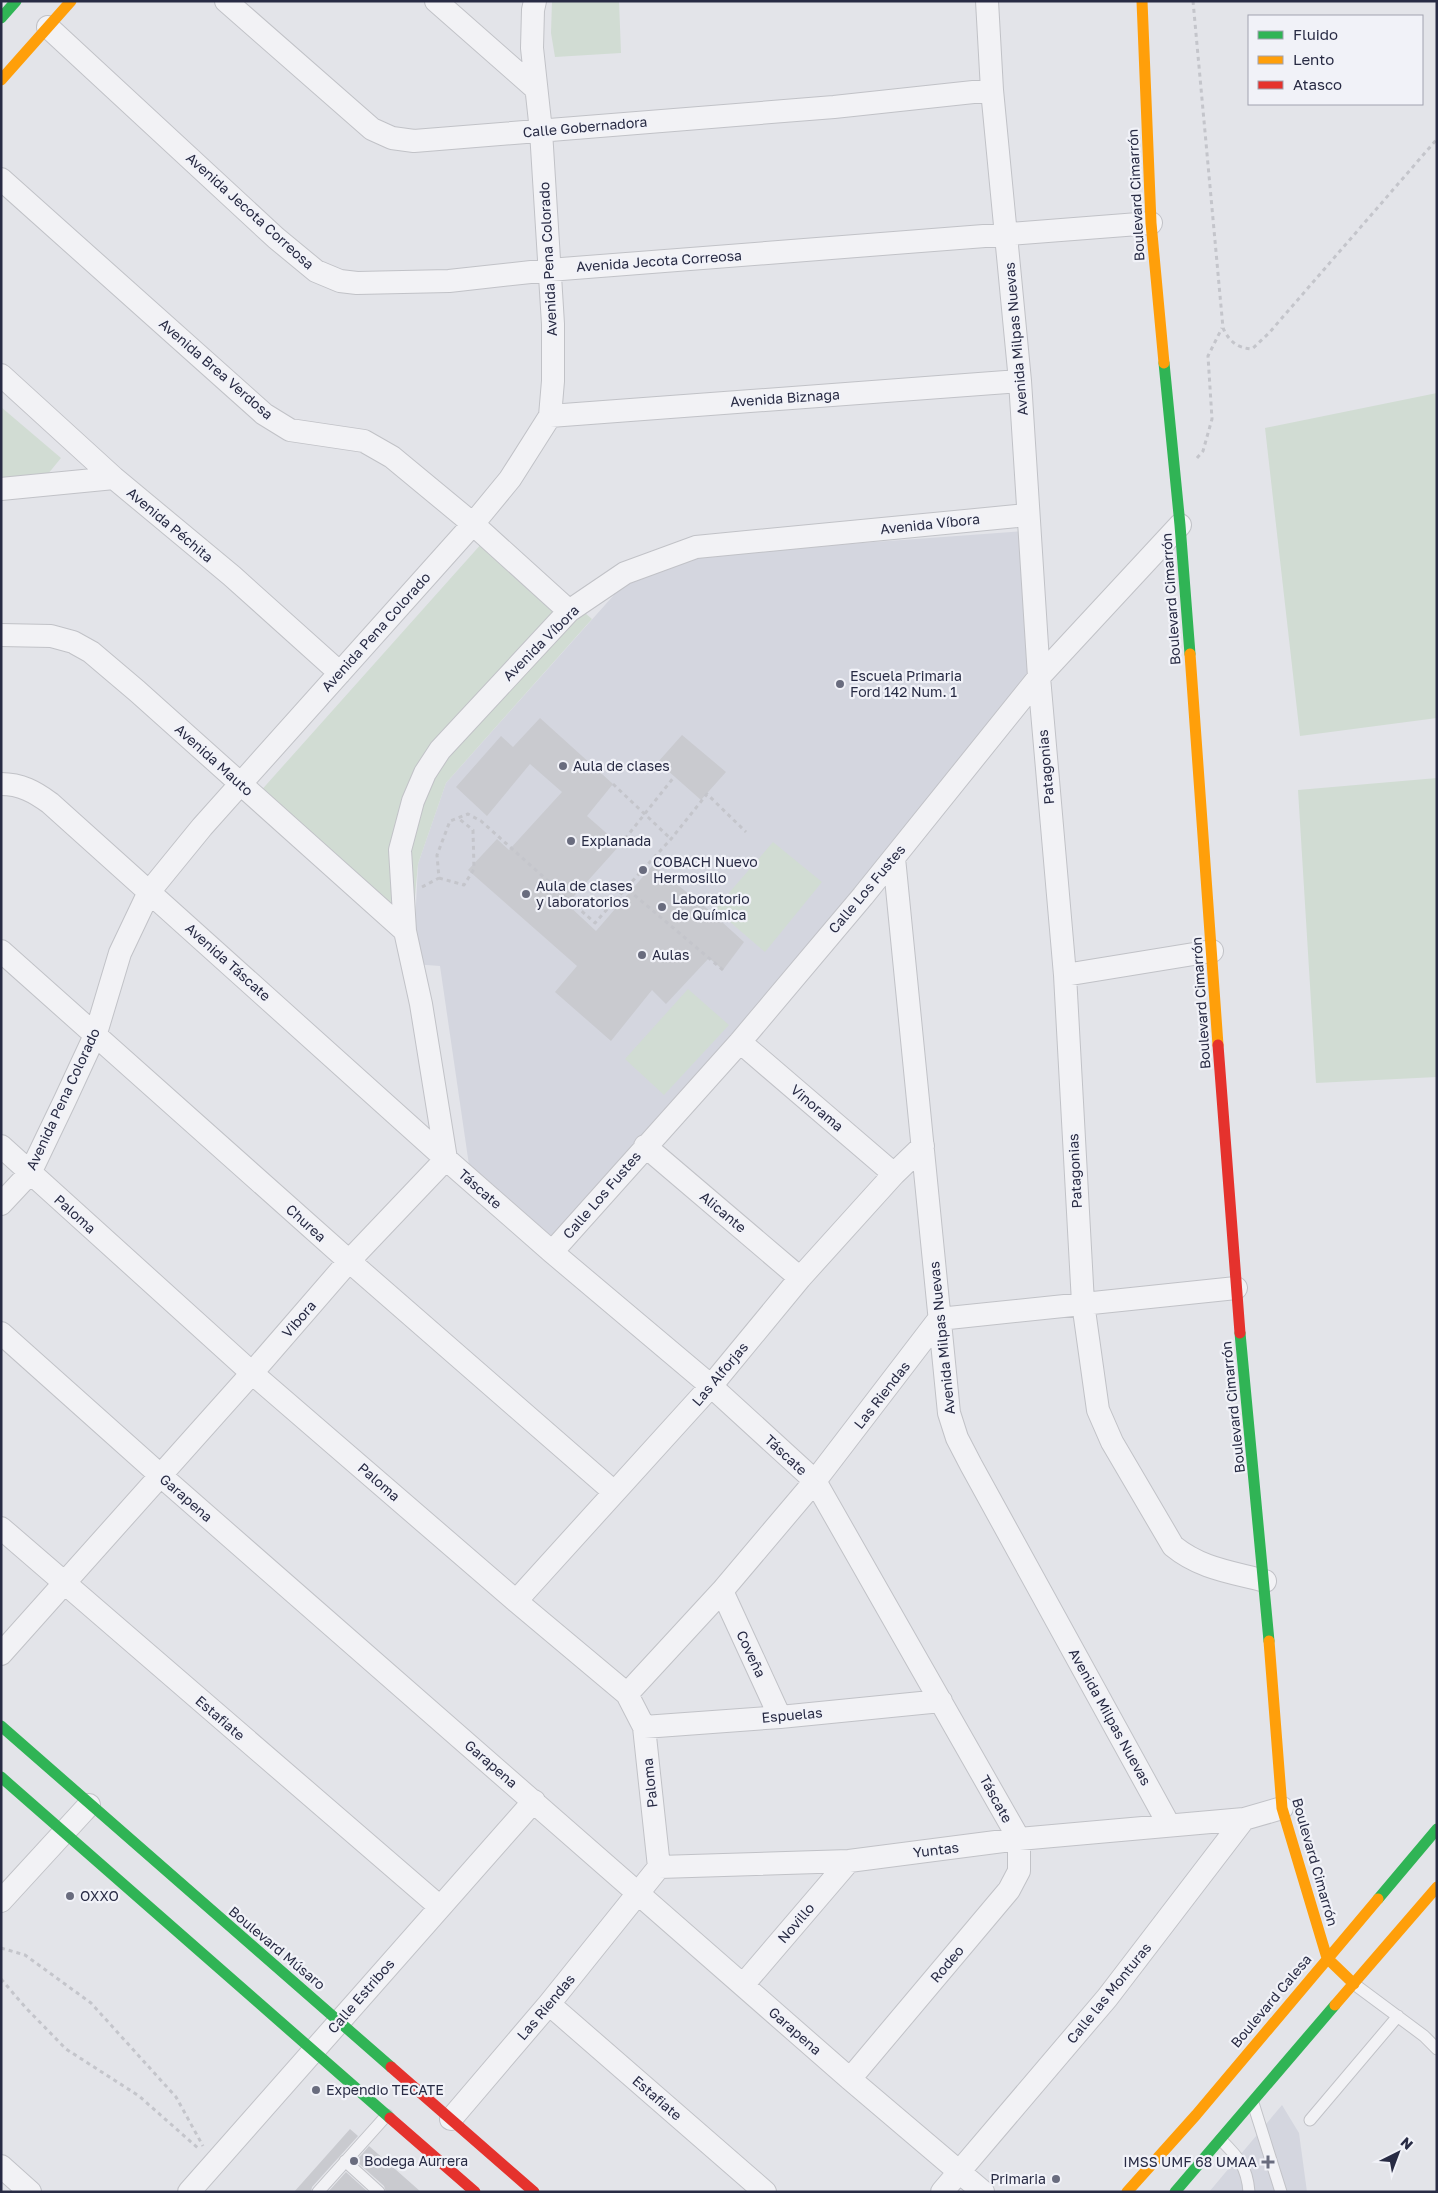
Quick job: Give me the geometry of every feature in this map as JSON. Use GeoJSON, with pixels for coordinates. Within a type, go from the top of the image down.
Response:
{"type":"FeatureCollection","features":[{"type":"Feature","properties":{"kind":"street"},"geometry":{"type":"LineString","coordinates":[[1,18],[16,1]]}},
{"type":"Feature","properties":{"kind":"street"},"geometry":{"type":"LineString","coordinates":[[1,80],[71,1]]}},
{"type":"Feature","properties":{"kind":"street","name":"Calle Gobernadora"},"geometry":{"type":"LineString","coordinates":[[226,1],[372,129],[392,138],[414,141],[834,107],[992,90]]}},
{"type":"Feature","properties":{"kind":"street"},"geometry":{"type":"LineString","coordinates":[[436,1],[536,89]]}},
{"type":"Feature","properties":{"kind":"street","name":"Avenida Pena Colorado"},"geometry":{"type":"LineString","coordinates":[[1,1204],[30,1173],[96,1033],[120,953],[150,892],[240,784],[473,524],[510,479],[550,416],[553,381],[553,324],[541,131],[532,48],[535,1]]}},
{"type":"Feature","properties":{"kind":"street","name":"Avenida Milpas Nuevas"},"geometry":{"type":"LineString","coordinates":[[987,1],[992,90],[1020,381],[1038,677]]}},
{"type":"Feature","properties":{"kind":"street","name":"Boulevard Cimarrón"},"geometry":{"type":"LineString","coordinates":[[1142,1],[1151,223],[1180,524],[1236,1288],[1266,1581],[1282,1808],[1327,1958],[1354,1984]]}},
{"type":"Feature","properties":{"kind":"street","name":"Avenida Jecota Correosa"},"geometry":{"type":"LineString","coordinates":[[48,27],[276,238],[316,271],[340,281],[357,283],[449,281],[549,270],[1151,223]]}},
{"type":"Feature","properties":{"kind":"street","name":"Avenida Brea Verdosa"},"geometry":{"type":"LineString","coordinates":[[1,179],[264,414],[290,430],[364,441],[392,457],[473,524],[569,611]]}},
{"type":"Feature","properties":{"kind":"street","name":"Avenida Péchita"},"geometry":{"type":"LineString","coordinates":[[1,375],[114,478],[232,576],[340,672]]}},
{"type":"Feature","properties":{"kind":"street","name":"Avenida Biznaga"},"geometry":{"type":"LineString","coordinates":[[550,416],[1020,381]]}},
{"type":"Feature","properties":{"kind":"street"},"geometry":{"type":"LineString","coordinates":[[1,489],[114,478]]}},
{"type":"Feature","properties":{"kind":"street","name":"Avenida Víbora"},"geometry":{"type":"LineString","coordinates":[[405,931],[400,850],[412,801],[425,773],[440,750],[569,611],[625,573],[696,547],[1027,515]]}},
{"type":"Feature","properties":{"kind":"street","name":"Calle Los Fustes"},"geometry":{"type":"LineString","coordinates":[[552,1252],[740,1042],[894,858],[1038,677],[1180,524]]}},
{"type":"Feature","properties":{"kind":"street","name":"Avenida Mauto"},"geometry":{"type":"LineString","coordinates":[[1,635],[51,636],[72,642],[91,652],[405,931]]}},
{"type":"Feature","properties":{"kind":"street","name":"Patagonias"},"geometry":{"type":"LineString","coordinates":[[1038,677],[1065,975],[1083,1303],[1098,1410],[1112,1442],[1173,1546],[1187,1557],[1202,1565],[1266,1581]]}},
{"type":"Feature","properties":{"kind":"street","name":"Avenida Táscate"},"geometry":{"type":"LineString","coordinates":[[1,784],[13,784],[27,788],[45,799],[446,1159]]}},
{"type":"Feature","properties":{"kind":"street","name":"Avenida Milpas Nuevas"},"geometry":{"type":"LineString","coordinates":[[894,858],[949,1414],[957,1438],[1169,1825]]}},
{"type":"Feature","properties":{"kind":"street"},"geometry":{"type":"LineString","coordinates":[[405,931],[421,1004],[446,1159]]}},
{"type":"Feature","properties":{"kind":"street","name":"Churea"},"geometry":{"type":"LineString","coordinates":[[1,950],[349,1261],[614,1492]]}},
{"type":"Feature","properties":{"kind":"street"},"geometry":{"type":"LineString","coordinates":[[1065,975],[1212,951]]}},
{"type":"Feature","properties":{"kind":"street","name":"Vinorama"},"geometry":{"type":"LineString","coordinates":[[740,1042],[894,1174]]}},
{"type":"Feature","properties":{"kind":"street","name":"Paloma"},"geometry":{"type":"LineString","coordinates":[[1,1146],[252,1373],[516,1601],[628,1694],[644,1727],[659,1867]]}},
{"type":"Feature","properties":{"kind":"street","name":"Alicante"},"geometry":{"type":"LineString","coordinates":[[645,1146],[800,1278]]}},
{"type":"Feature","properties":{"kind":"street","name":"Las Alforjas"},"geometry":{"type":"LineString","coordinates":[[516,1601],[711,1386],[800,1278],[894,1174],[923,1146]]}},
{"type":"Feature","properties":{"kind":"street","name":"Táscate"},"geometry":{"type":"LineString","coordinates":[[446,1159],[552,1252],[711,1386],[815,1481],[1019,1839]]}},
{"type":"Feature","properties":{"kind":"street","name":"Vibora"},"geometry":{"type":"LineString","coordinates":[[1,1654],[252,1373],[349,1261],[446,1159]]}},
{"type":"Feature","properties":{"kind":"street"},"geometry":{"type":"LineString","coordinates":[[940,1320],[1083,1303],[1236,1288]]}},
{"type":"Feature","properties":{"kind":"street","name":"Las Riendas"},"geometry":{"type":"LineString","coordinates":[[628,1694],[722,1591],[815,1481],[940,1320]]}},
{"type":"Feature","properties":{"kind":"street","name":"Garapena"},"geometry":{"type":"LineString","coordinates":[[1,1333],[160,1475],[639,1892],[850,2079],[983,2192]]}},
{"type":"Feature","properties":{"kind":"street","name":"Estafiate"},"geometry":{"type":"LineString","coordinates":[[1,1528],[440,1907]]}},
{"type":"Feature","properties":{"kind":"street","name":"Coveña"},"geometry":{"type":"LineString","coordinates":[[722,1591],[780,1717]]}},
{"type":"Feature","properties":{"kind":"street","name":"Espuelas"},"geometry":{"type":"LineString","coordinates":[[644,1727],[780,1717],[941,1701]]}},
{"type":"Feature","properties":{"kind":"street","name":"Boulevard Músaro"},"geometry":{"type":"LineString","coordinates":[[1,1726],[89,1805],[340,2021],[534,2192]]}},
{"type":"Feature","properties":{"kind":"street"},"geometry":{"type":"LineString","coordinates":[[1,1777],[475,2192]]}},
{"type":"Feature","properties":{"kind":"street","name":"Calle Estribos"},"geometry":{"type":"LineString","coordinates":[[189,2192],[534,1801]]}},
{"type":"Feature","properties":{"kind":"street"},"geometry":{"type":"LineString","coordinates":[[1,1901],[89,1805]]}},
{"type":"Feature","properties":{"kind":"street"},"geometry":{"type":"LineString","coordinates":[[1244,1819],[1282,1808]]}},
{"type":"Feature","properties":{"kind":"street","name":"Yuntas"},"geometry":{"type":"LineString","coordinates":[[659,1867],[849,1861],[1019,1839],[1244,1819]]}},
{"type":"Feature","properties":{"kind":"street","name":"Calle las Monturas"},"geometry":{"type":"LineString","coordinates":[[942,2192],[1107,1998],[1244,1819]]}},
{"type":"Feature","properties":{"kind":"street","name":"Boulevard Calesa"},"geometry":{"type":"LineString","coordinates":[[1127,2192],[1196,2114],[1437,1828]]}},
{"type":"Feature","properties":{"kind":"street","name":"Rodeo"},"geometry":{"type":"LineString","coordinates":[[850,2079],[1009,1890],[1019,1871],[1019,1839]]}},
{"type":"Feature","properties":{"kind":"street","name":"Novillo"},"geometry":{"type":"LineString","coordinates":[[743,1985],[849,1861]]}},
{"type":"Feature","properties":{"kind":"street"},"geometry":{"type":"LineString","coordinates":[[639,1892],[659,1867]]}},
{"type":"Feature","properties":{"kind":"street"},"geometry":{"type":"LineString","coordinates":[[1175,2192],[1437,1887]]}},
{"type":"Feature","properties":{"kind":"street","name":"Las Riendas"},"geometry":{"type":"LineString","coordinates":[[451,2119],[549,2004],[639,1892]]}},
{"type":"Feature","properties":{"kind":"street","name":"Estafiate"},"geometry":{"type":"LineString","coordinates":[[549,2004],[765,2192]]}},
{"type":"Feature","properties":{"kind":"street"},"geometry":{"type":"LineString","coordinates":[[1,2166],[30,2192]]}},
{"type":"Feature","properties":{"kind":"lane"},"geometry":{"type":"LineString","coordinates":[[1354,1984],[1424,2036],[1437,2049]]}},
{"type":"Feature","properties":{"kind":"lane"},"geometry":{"type":"LineString","coordinates":[[1310,2120],[1398,2016]]}},
{"type":"Feature","properties":{"kind":"lane"},"geometry":{"type":"LineString","coordinates":[[1253,2103],[1281,2192]]}},
{"type":"Feature","properties":{"kind":"lane"},"geometry":{"type":"LineString","coordinates":[[318,2192],[387,2115]]}},
{"type":"Feature","properties":{"kind":"lane"},"geometry":{"type":"LineString","coordinates":[[1221,2140],[1236,2155],[1247,2175],[1249,2192]]}},
{"type":"Feature","properties":{"kind":"lane"},"geometry":{"type":"LineString","coordinates":[[345,2161],[379,2192]]}},
{"type":"Feature","properties":{"kind":"path"},"geometry":{"type":"LineString","coordinates":[[1193,1],[1223,328],[1228,339],[1242,348],[1252,348],[1269,332],[1437,139]]}},
{"type":"Feature","properties":{"kind":"path"},"geometry":{"type":"LineString","coordinates":[[1176,482],[1203,451],[1212,419],[1208,356],[1223,328]]}},
{"type":"Feature","properties":{"kind":"path"},"geometry":{"type":"LineString","coordinates":[[620,845],[674,776]]}},
{"type":"Feature","properties":{"kind":"path"},"geometry":{"type":"LineString","coordinates":[[613,784],[671,839]]}},
{"type":"Feature","properties":{"kind":"path"},"geometry":{"type":"LineString","coordinates":[[439,878],[437,855],[450,821],[468,814],[481,821],[595,923],[671,839],[707,794],[746,832]]}},
{"type":"Feature","properties":{"kind":"path"},"geometry":{"type":"LineString","coordinates":[[403,896],[439,878],[464,885],[474,869],[473,830],[458,818]]}},
{"type":"Feature","properties":{"kind":"path"},"geometry":{"type":"LineString","coordinates":[[626,888],[723,970]]}},
{"type":"Feature","properties":{"kind":"path"},"geometry":{"type":"LineString","coordinates":[[1,1948],[26,1955],[91,2003],[176,2097],[214,2164]]}},
{"type":"Feature","properties":{"kind":"path"},"geometry":{"type":"LineString","coordinates":[[1,1979],[66,2049],[139,2096],[190,2139],[214,2164]]}},
{"type":"Feature","properties":{"kind":"shaded area"},"geometry":{"type":"Polygon","coordinates":[[[552,1],[619,1],[621,53],[555,57],[551,33],[552,1]]]}},
{"type":"Feature","properties":{"kind":"shaded area"},"geometry":{"type":"Polygon","coordinates":[[[1437,393],[1437,718],[1300,736],[1265,428],[1437,393]]]}},
{"type":"Feature","properties":{"kind":"shaded area"},"geometry":{"type":"Polygon","coordinates":[[[1,407],[61,458],[43,480],[1,483],[1,407]]]}},
{"type":"Feature","properties":{"kind":"shaded area"},"geometry":{"type":"Polygon","coordinates":[[[1040,530],[1046,659],[560,1243],[469,1165],[440,966],[413,964],[418,864],[446,783],[630,577],[698,555],[1040,530]]]}},
{"type":"Feature","properties":{"kind":"shaded area"},"geometry":{"type":"Polygon","coordinates":[[[491,533],[592,619],[446,783],[418,864],[411,939],[258,794],[491,533]]]}},
{"type":"Feature","properties":{"kind":"shaded area"},"geometry":{"type":"Polygon","coordinates":[[[1437,778],[1437,1077],[1316,1083],[1298,790],[1437,778]]]}},
{"type":"Feature","properties":{"kind":"shaded area"},"geometry":{"type":"Polygon","coordinates":[[[773,842],[822,882],[765,952],[715,909],[773,842]]]}},
{"type":"Feature","properties":{"kind":"shaded area"},"geometry":{"type":"Polygon","coordinates":[[[688,989],[729,1025],[664,1095],[625,1059],[688,989]]]}},
{"type":"Feature","properties":{"kind":"shaded area","name":"IMSS UMF 68 UMAA"},"geometry":{"type":"Polygon","coordinates":[[[1282,2105],[1299,2133],[1307,2192],[1209,2192],[1282,2105]]]}},
{"type":"Feature","properties":{"kind":"building"},"geometry":{"type":"Polygon","coordinates":[[[540,718],[613,784],[587,816],[620,845],[567,904],[596,931],[653,865],[710,911],[744,942],[723,970],[709,958],[666,1004],[652,990],[611,1041],[555,992],[577,966],[468,870],[497,839],[509,850],[562,792],[530,764],[487,816],[456,787],[501,736],[513,747],[540,718]]]}},
{"type":"Feature","properties":{"kind":"building"},"geometry":{"type":"Polygon","coordinates":[[[682,735],[726,772],[701,800],[658,762],[682,735]]]}},
{"type":"Feature","properties":{"kind":"building"},"geometry":{"type":"Polygon","coordinates":[[[350,2129],[358,2136],[312,2187],[311,2192],[294,2192],[350,2129]]]}},
{"type":"Feature","properties":{"kind":"building"},"geometry":{"type":"Polygon","coordinates":[[[369,2146],[421,2192],[386,2192],[384,2186],[356,2161],[369,2146]]]}},
{"type":"Feature","properties":{"kind":"building"},"geometry":{"type":"Polygon","coordinates":[[[346,2172],[368,2192],[328,2192],[346,2172]]]}},
{"type":"Feature","properties":{"kind":"traffic: fast"},"geometry":{"type":"LineString","coordinates":[[1,18],[16,1]]}},
{"type":"Feature","properties":{"kind":"traffic: fast"},"geometry":{"type":"LineString","coordinates":[[1164,363],[1180,525],[1190,654]]}},
{"type":"Feature","properties":{"kind":"traffic: fast"},"geometry":{"type":"LineString","coordinates":[[1240,1333],[1269,1641]]}},
{"type":"Feature","properties":{"kind":"traffic: fast"},"geometry":{"type":"LineString","coordinates":[[1,1726],[391,2067]]}},
{"type":"Feature","properties":{"kind":"traffic: fast"},"geometry":{"type":"LineString","coordinates":[[1,1777],[390,2118]]}},
{"type":"Feature","properties":{"kind":"traffic: fast"},"geometry":{"type":"LineString","coordinates":[[1378,1899],[1437,1829]]}},
{"type":"Feature","properties":{"kind":"traffic: fast"},"geometry":{"type":"LineString","coordinates":[[1175,2192],[1335,2005]]}},
{"type":"Feature","properties":{"kind":"traffic: slow"},"geometry":{"type":"LineString","coordinates":[[1,80],[71,1]]}},
{"type":"Feature","properties":{"kind":"traffic: slow"},"geometry":{"type":"LineString","coordinates":[[1142,1],[1151,223],[1164,363]]}},
{"type":"Feature","properties":{"kind":"traffic: slow"},"geometry":{"type":"LineString","coordinates":[[1190,654],[1218,1045]]}},
{"type":"Feature","properties":{"kind":"traffic: slow"},"geometry":{"type":"LineString","coordinates":[[1269,1641],[1282,1808],[1327,1958],[1354,1984]]}},
{"type":"Feature","properties":{"kind":"traffic: slow"},"geometry":{"type":"LineString","coordinates":[[1335,2005],[1437,1887]]}},
{"type":"Feature","properties":{"kind":"traffic: slow"},"geometry":{"type":"LineString","coordinates":[[1127,2192],[1196,2115],[1378,1899]]}},
{"type":"Feature","properties":{"kind":"traffic: jam"},"geometry":{"type":"LineString","coordinates":[[1218,1045],[1240,1333]]}},
{"type":"Feature","properties":{"kind":"traffic: jam"},"geometry":{"type":"LineString","coordinates":[[391,2067],[534,2192]]}},
{"type":"Feature","properties":{"kind":"traffic: jam"},"geometry":{"type":"LineString","coordinates":[[390,2118],[475,2192]]}},
{"type":"Feature","properties":{"kind":"place","name":"Escuela Primaria Ford 142 Num. 1"},"geometry":{"type":"Point","coordinates":[840,684]}},
{"type":"Feature","properties":{"kind":"place","name":"Aula de clases"},"geometry":{"type":"Point","coordinates":[563,766]}},
{"type":"Feature","properties":{"kind":"place","name":"Explanada"},"geometry":{"type":"Point","coordinates":[571,841]}},
{"type":"Feature","properties":{"kind":"place","name":"COBACH Nuevo Hermosillo"},"geometry":{"type":"Point","coordinates":[643,870]}},
{"type":"Feature","properties":{"kind":"place","name":"Aula de clases y laboratorios"},"geometry":{"type":"Point","coordinates":[526,894]}},
{"type":"Feature","properties":{"kind":"place","name":"Laboratorio de Química"},"geometry":{"type":"Point","coordinates":[662,907]}},
{"type":"Feature","properties":{"kind":"place","name":"Aulas"},"geometry":{"type":"Point","coordinates":[642,955]}},
{"type":"Feature","properties":{"kind":"place","name":"OXXO"},"geometry":{"type":"Point","coordinates":[70,1896]}},
{"type":"Feature","properties":{"kind":"place","name":"Expendio TECATE"},"geometry":{"type":"Point","coordinates":[316,2090]}},
{"type":"Feature","properties":{"kind":"place","name":"Bodega Aurrera"},"geometry":{"type":"Point","coordinates":[354,2161]}},
{"type":"Feature","properties":{"kind":"place","name":"IMSS UMF 68 UMAA"},"geometry":{"type":"Point","coordinates":[1268,2162]}},
{"type":"Feature","properties":{"kind":"place","name":"Primaria"},"geometry":{"type":"Point","coordinates":[1056,2179]}}]}
